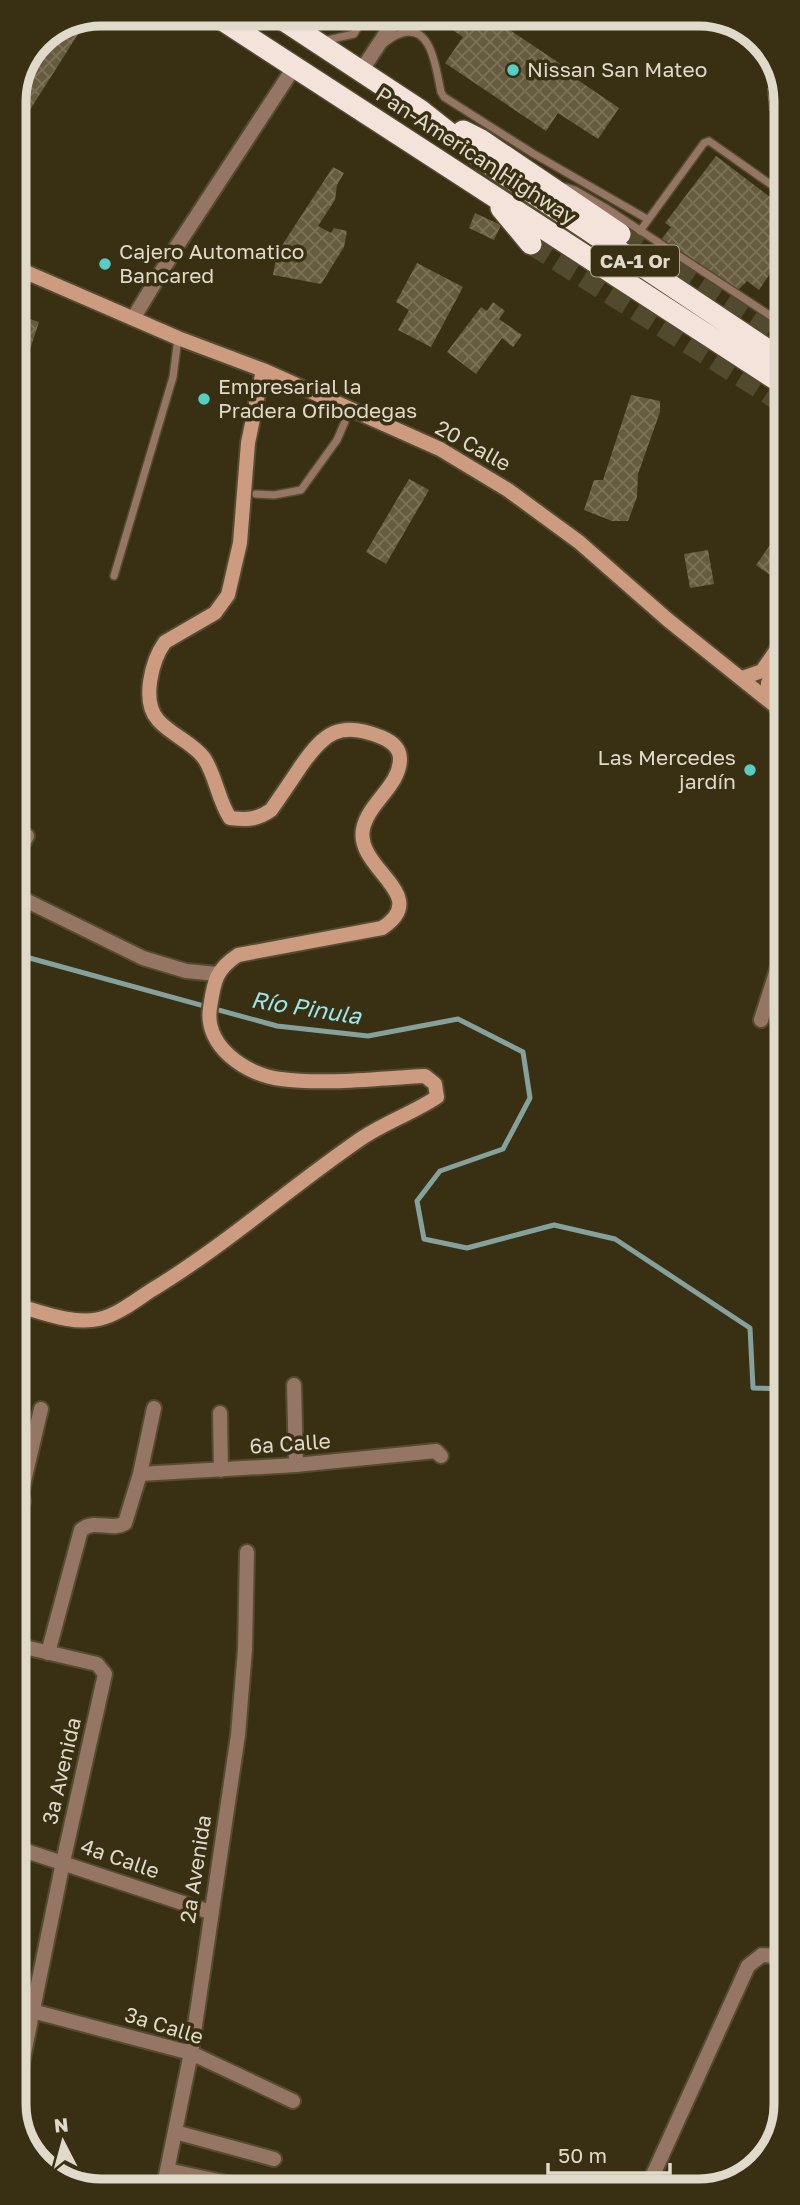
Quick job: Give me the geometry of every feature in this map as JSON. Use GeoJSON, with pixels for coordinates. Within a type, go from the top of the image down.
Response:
{"type":"FeatureCollection","features":[{"type":"Feature","properties":{"kind":"highway","name":"Pan-American Highway"},"geometry":{"type":"LineString","coordinates":[[232,26],[774,378]]}},
{"type":"Feature","properties":{"kind":"highway","name":"Pan-American Highway"},"geometry":{"type":"LineString","coordinates":[[292,26],[420,110],[486,162],[774,354]]}},
{"type":"Feature","properties":{"kind":"highway"},"geometry":{"type":"LineString","coordinates":[[420,110],[481,140],[631,233]]}},
{"type":"Feature","properties":{"kind":"highway"},"geometry":{"type":"LineString","coordinates":[[486,190],[531,244]]}},
{"type":"Feature","properties":{"kind":"street"},"geometry":{"type":"LineString","coordinates":[[361,71],[392,26]]}},
{"type":"Feature","properties":{"kind":"street"},"geometry":{"type":"LineString","coordinates":[[134,317],[177,246],[295,66]]}},
{"type":"Feature","properties":{"kind":"street","name":"20 Calle"},"geometry":{"type":"LineString","coordinates":[[26,272],[178,338],[263,370],[440,449],[508,490],[579,542],[668,620],[774,705]]}},
{"type":"Feature","properties":{"kind":"street"},"geometry":{"type":"LineString","coordinates":[[26,1308],[79,1321],[101,1319],[111,1314],[185,1268],[361,1139],[437,1097],[435,1084],[425,1076],[303,1080],[279,1079],[261,1074],[227,1053],[215,1040],[208,1022],[217,974],[223,964],[238,955],[382,928],[392,921],[400,904],[398,892],[369,858],[363,839],[369,812],[399,771],[400,755],[392,742],[356,729],[334,732],[316,744],[271,810],[260,818],[230,818],[223,808],[205,760],[195,748],[158,720],[151,709],[150,685],[159,649],[165,642],[215,613],[228,595],[240,543],[248,443],[263,370]]}},
{"type":"Feature","properties":{"kind":"street"},"geometry":{"type":"LineString","coordinates":[[742,678],[762,671],[774,654]]}},
{"type":"Feature","properties":{"kind":"street"},"geometry":{"type":"LineString","coordinates":[[767,699],[768,683],[774,674]]}},
{"type":"Feature","properties":{"kind":"street"},"geometry":{"type":"LineString","coordinates":[[26,900],[143,958],[186,971],[217,974]]}},
{"type":"Feature","properties":{"kind":"street"},"geometry":{"type":"LineString","coordinates":[[761,1020],[774,979]]}},
{"type":"Feature","properties":{"kind":"street"},"geometry":{"type":"LineString","coordinates":[[294,1385],[296,1465]]}},
{"type":"Feature","properties":{"kind":"street"},"geometry":{"type":"LineString","coordinates":[[26,1648],[48,1653],[81,1530],[94,1523],[119,1527],[125,1523],[140,1474],[154,1408]]}},
{"type":"Feature","properties":{"kind":"street"},"geometry":{"type":"LineString","coordinates":[[26,1467],[41,1409]]}},
{"type":"Feature","properties":{"kind":"street"},"geometry":{"type":"LineString","coordinates":[[220,1413],[221,1469]]}},
{"type":"Feature","properties":{"kind":"street","name":"6a Calle"},"geometry":{"type":"LineString","coordinates":[[140,1474],[296,1465],[436,1451],[442,1456]]}},
{"type":"Feature","properties":{"kind":"street","name":"2a Avenida"},"geometry":{"type":"LineString","coordinates":[[165,2179],[191,2053],[237,1735],[245,1649],[247,1552]]}},
{"type":"Feature","properties":{"kind":"street","name":"3a Avenida"},"geometry":{"type":"LineString","coordinates":[[26,2045],[105,1676],[103,1669],[97,1664],[48,1653]]}},
{"type":"Feature","properties":{"kind":"street","name":"4a Calle"},"geometry":{"type":"LineString","coordinates":[[26,1851],[210,1912]]}},
{"type":"Feature","properties":{"kind":"street"},"geometry":{"type":"LineString","coordinates":[[651,2179],[748,1966],[762,1955],[774,1956]]}},
{"type":"Feature","properties":{"kind":"street","name":"3a Calle"},"geometry":{"type":"LineString","coordinates":[[26,2009],[191,2053],[293,2101]]}},
{"type":"Feature","properties":{"kind":"street"},"geometry":{"type":"LineString","coordinates":[[175,2132],[274,2159]]}},
{"type":"Feature","properties":{"kind":"street"},"geometry":{"type":"LineString","coordinates":[[167,2170],[209,2179]]}},
{"type":"Feature","properties":{"kind":"lane"},"geometry":{"type":"LineString","coordinates":[[317,42],[354,34],[359,26]]}},
{"type":"Feature","properties":{"kind":"lane"},"geometry":{"type":"LineString","coordinates":[[379,46],[398,34],[406,32],[420,35],[430,44],[440,92],[444,97],[534,154],[647,219]]}},
{"type":"Feature","properties":{"kind":"lane"},"geometry":{"type":"LineString","coordinates":[[774,187],[709,141],[704,143],[647,219],[631,233],[774,319]]}},
{"type":"Feature","properties":{"kind":"lane"},"geometry":{"type":"LineString","coordinates":[[114,576],[173,377],[178,338]]}},
{"type":"Feature","properties":{"kind":"lane"},"geometry":{"type":"LineString","coordinates":[[256,494],[274,495],[301,490],[337,440],[350,409]]}},
{"type":"Feature","properties":{"kind":"building","name":"Nissan San Mateo"},"geometry":{"type":"Polygon","coordinates":[[[446,26],[504,26],[580,77],[578,80],[619,108],[598,139],[558,113],[546,131],[445,63],[463,37],[446,26]]]}},
{"type":"Feature","properties":{"kind":"building"},"geometry":{"type":"Polygon","coordinates":[[[81,29],[26,116],[29,82],[39,59],[59,39],[81,29]]]}},
{"type":"Feature","properties":{"kind":"building"},"geometry":{"type":"Polygon","coordinates":[[[772,87],[774,111],[769,111],[767,88],[772,87]]]}},
{"type":"Feature","properties":{"kind":"building"},"geometry":{"type":"Polygon","coordinates":[[[716,156],[774,200],[774,268],[759,290],[747,281],[738,290],[660,241],[671,227],[665,223],[716,156]]]}},
{"type":"Feature","properties":{"kind":"building"},"geometry":{"type":"Polygon","coordinates":[[[333,167],[344,173],[337,185],[335,200],[318,226],[331,233],[334,228],[347,231],[344,247],[321,284],[273,275],[277,253],[333,167]]]}},
{"type":"Feature","properties":{"kind":"building"},"geometry":{"type":"Polygon","coordinates":[[[475,213],[501,225],[494,240],[469,228],[475,213]]]}},
{"type":"Feature","properties":{"kind":"building"},"geometry":{"type":"Polygon","coordinates":[[[417,263],[463,287],[431,347],[398,330],[409,310],[396,302],[417,263]]]}},
{"type":"Feature","properties":{"kind":"building"},"geometry":{"type":"Polygon","coordinates":[[[493,302],[505,311],[499,319],[522,335],[513,347],[502,338],[476,374],[447,352],[481,307],[487,311],[493,302]]]}},
{"type":"Feature","properties":{"kind":"building"},"geometry":{"type":"Polygon","coordinates":[[[26,318],[39,322],[26,362],[26,318]]]}},
{"type":"Feature","properties":{"kind":"building"},"geometry":{"type":"Polygon","coordinates":[[[631,395],[660,401],[660,412],[638,474],[637,497],[628,521],[612,521],[584,510],[594,480],[603,480],[631,395]]]}},
{"type":"Feature","properties":{"kind":"building"},"geometry":{"type":"Polygon","coordinates":[[[409,479],[429,490],[386,564],[366,552],[409,479]]]}},
{"type":"Feature","properties":{"kind":"building"},"geometry":{"type":"Polygon","coordinates":[[[774,539],[773,577],[756,565],[774,539]]]}},
{"type":"Feature","properties":{"kind":"building"},"geometry":{"type":"Polygon","coordinates":[[[708,550],[714,584],[690,588],[684,554],[708,550]]]}},
{"type":"Feature","properties":{"kind":"waterway","name":"Río Pinula"},"geometry":{"type":"LineString","coordinates":[[26,957],[277,1026],[368,1036],[458,1019],[523,1052],[530,1098],[503,1149],[440,1171],[417,1201],[424,1239],[467,1248],[554,1225],[615,1239],[750,1328],[753,1388],[774,1389]]}},
{"type":"Feature","properties":{"kind":"tunnel"},"geometry":{"type":"LineString","coordinates":[[622,235],[774,334]]}},
{"type":"Feature","properties":{"kind":"tunnel"},"geometry":{"type":"LineString","coordinates":[[531,244],[774,397]]}},
{"type":"Feature","properties":{"kind":"place","name":"Nissan San Mateo"},"geometry":{"type":"Point","coordinates":[513,70]}},
{"type":"Feature","properties":{"kind":"place","name":"Cajero Automatico Bancared"},"geometry":{"type":"Point","coordinates":[105,264]}},
{"type":"Feature","properties":{"kind":"place","name":"Empresarial la Pradera Ofibodegas"},"geometry":{"type":"Point","coordinates":[204,399]}},
{"type":"Feature","properties":{"kind":"place","name":"Las Mercedes jardín"},"geometry":{"type":"Point","coordinates":[750,770]}}]}
